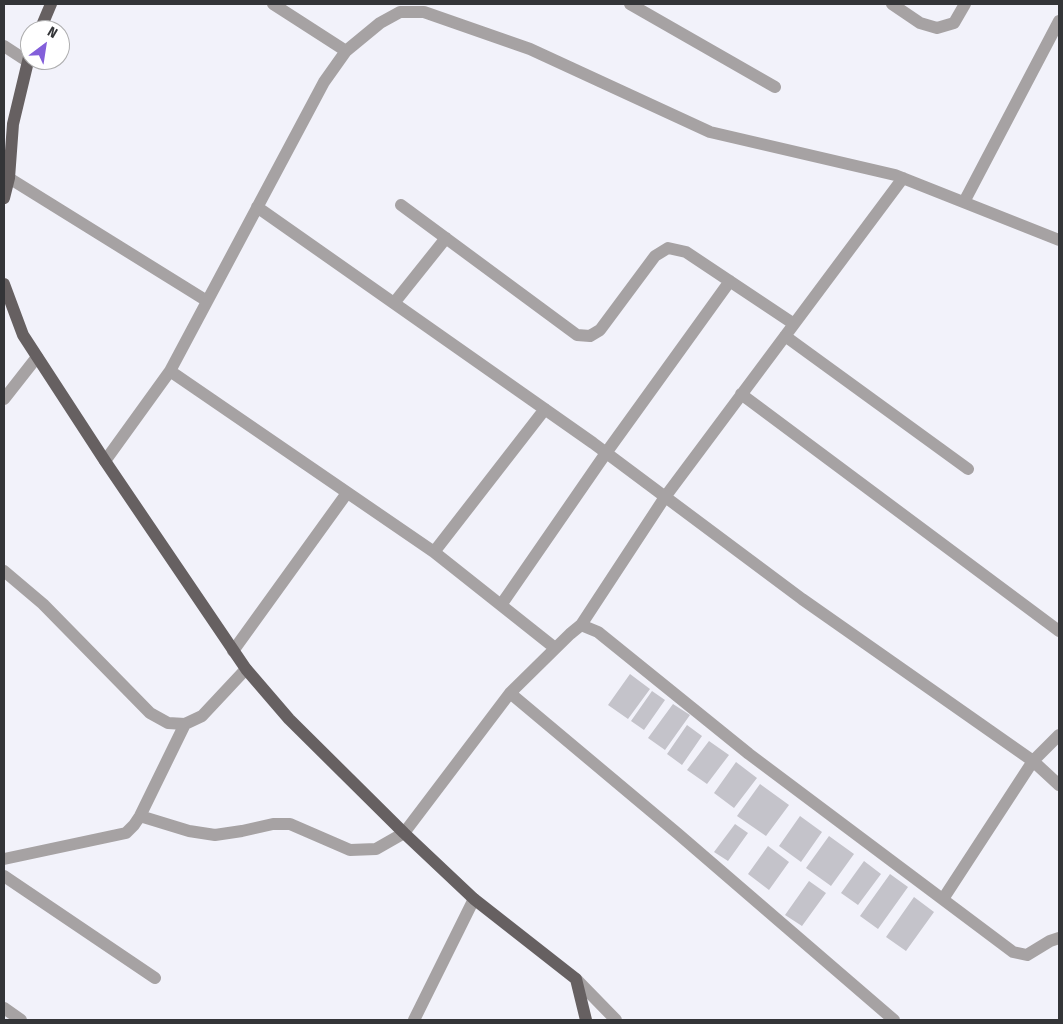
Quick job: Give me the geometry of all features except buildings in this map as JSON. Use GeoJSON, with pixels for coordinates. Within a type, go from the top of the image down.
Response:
{"type":"FeatureCollection","features":[{"type":"Feature","properties":{"kind":"main road"},"geometry":{"type":"LineString","coordinates":[[44,20],[50,4]]}},
{"type":"Feature","properties":{"kind":"main road"},"geometry":{"type":"LineString","coordinates":[[4,198],[9,178],[13,124],[26,70]]}},
{"type":"Feature","properties":{"kind":"main road"},"geometry":{"type":"LineString","coordinates":[[4,284],[23,334],[105,461],[246,669],[289,719],[404,833],[474,898],[576,979],[586,1020]]}},
{"type":"Feature","properties":{"kind":"street"},"geometry":{"type":"LineString","coordinates":[[273,4],[346,51]]}},
{"type":"Feature","properties":{"kind":"street"},"geometry":{"type":"LineString","coordinates":[[630,4],[775,87]]}},
{"type":"Feature","properties":{"kind":"street"},"geometry":{"type":"LineString","coordinates":[[892,4],[920,23],[937,28],[954,23],[965,4]]}},
{"type":"Feature","properties":{"kind":"street"},"geometry":{"type":"LineString","coordinates":[[105,461],[170,371],[324,82],[346,51],[380,24],[400,12],[424,12],[530,49],[710,132],[903,178],[1059,240]]}},
{"type":"Feature","properties":{"kind":"street"},"geometry":{"type":"LineString","coordinates":[[964,202],[1059,21]]}},
{"type":"Feature","properties":{"kind":"street"},"geometry":{"type":"LineString","coordinates":[[4,46],[20,53]]}},
{"type":"Feature","properties":{"kind":"street"},"geometry":{"type":"LineString","coordinates":[[9,178],[207,302]]}},
{"type":"Feature","properties":{"kind":"street"},"geometry":{"type":"LineString","coordinates":[[140,816],[189,831],[214,836],[273,824],[290,824],[350,850],[376,849],[404,833],[510,693],[554,648],[582,625],[665,497],[903,178]]}},
{"type":"Feature","properties":{"kind":"street"},"geometry":{"type":"LineString","coordinates":[[401,205],[577,335],[590,336],[600,330],[655,256],[668,248],[686,252],[794,324]]}},
{"type":"Feature","properties":{"kind":"street"},"geometry":{"type":"LineString","coordinates":[[257,207],[545,409],[802,599],[1033,761],[1059,785]]}},
{"type":"Feature","properties":{"kind":"street"},"geometry":{"type":"LineString","coordinates":[[394,303],[446,238]]}},
{"type":"Feature","properties":{"kind":"street"},"geometry":{"type":"LineString","coordinates":[[501,605],[606,453],[730,281]]}},
{"type":"Feature","properties":{"kind":"street"},"geometry":{"type":"LineString","coordinates":[[785,336],[968,469]]}},
{"type":"Feature","properties":{"kind":"street"},"geometry":{"type":"LineString","coordinates":[[4,399],[38,357]]}},
{"type":"Feature","properties":{"kind":"street"},"geometry":{"type":"LineString","coordinates":[[170,371],[434,552],[554,648]]}},
{"type":"Feature","properties":{"kind":"street"},"geometry":{"type":"LineString","coordinates":[[742,394],[1059,632]]}},
{"type":"Feature","properties":{"kind":"street"},"geometry":{"type":"LineString","coordinates":[[434,552],[545,409]]}},
{"type":"Feature","properties":{"kind":"street"},"geometry":{"type":"LineString","coordinates":[[233,651],[347,493]]}},
{"type":"Feature","properties":{"kind":"street"},"geometry":{"type":"LineString","coordinates":[[4,571],[42,604],[150,713],[168,722],[185,724],[202,716],[246,669]]}},
{"type":"Feature","properties":{"kind":"street"},"geometry":{"type":"LineString","coordinates":[[582,625],[598,632],[749,754],[1013,952],[1019,955],[1027,955],[1050,941],[1059,938]]}},
{"type":"Feature","properties":{"kind":"street"},"geometry":{"type":"LineString","coordinates":[[510,693],[685,839],[894,1020]]}},
{"type":"Feature","properties":{"kind":"street"},"geometry":{"type":"LineString","coordinates":[[4,859],[126,832],[134,826],[140,816],[185,724]]}},
{"type":"Feature","properties":{"kind":"street"},"geometry":{"type":"LineString","coordinates":[[943,899],[1033,761],[1059,734]]}},
{"type":"Feature","properties":{"kind":"street"},"geometry":{"type":"LineString","coordinates":[[4,876],[155,978]]}},
{"type":"Feature","properties":{"kind":"street"},"geometry":{"type":"LineString","coordinates":[[414,1020],[474,898]]}},
{"type":"Feature","properties":{"kind":"street"},"geometry":{"type":"LineString","coordinates":[[576,979],[616,1020]]}},
{"type":"Feature","properties":{"kind":"street"},"geometry":{"type":"LineString","coordinates":[[4,1008],[21,1020]]}}]}
